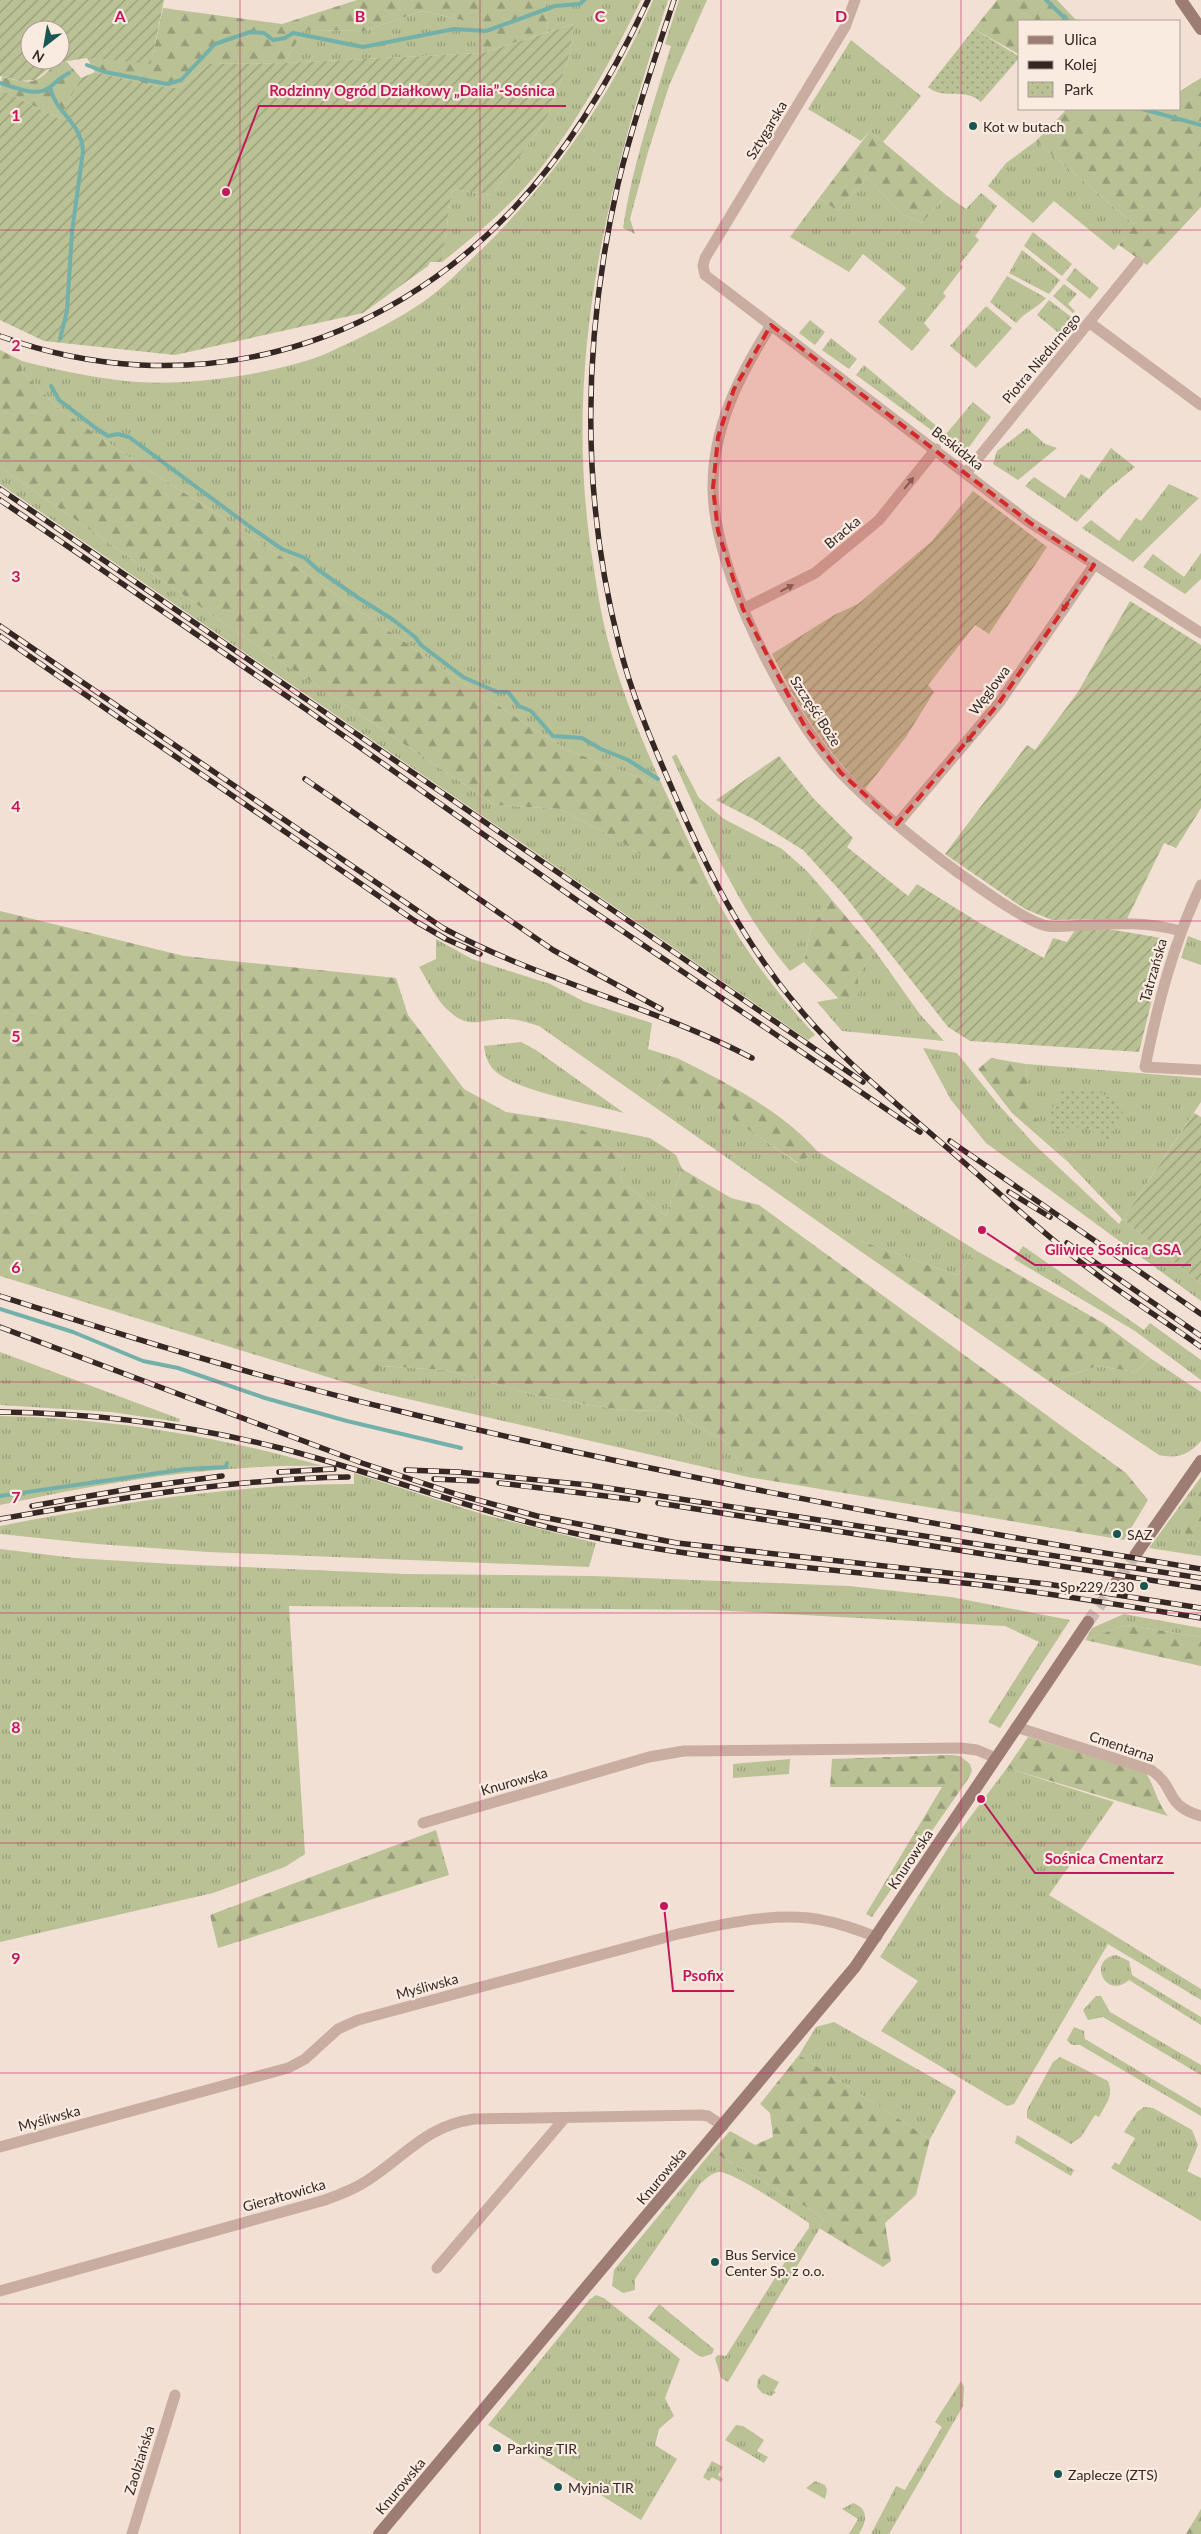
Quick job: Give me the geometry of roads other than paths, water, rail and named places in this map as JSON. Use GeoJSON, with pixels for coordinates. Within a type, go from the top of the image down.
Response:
{"type":"FeatureCollection","features":[{"type":"Feature","properties":{"kind":"street","name":"Sztygarska"},"geometry":{"type":"LineString","coordinates":[[705,275],[703,266],[705,258],[845,27],[855,0]]}},
{"type":"Feature","properties":{"kind":"street"},"geometry":{"type":"LineString","coordinates":[[1181,0],[1201,29]]}},
{"type":"Feature","properties":{"kind":"street","name":"Piotra Niedurnego"},"geometry":{"type":"LineString","coordinates":[[966,473],[1138,262]]}},
{"type":"Feature","properties":{"kind":"street","name":"Beskidzka"},"geometry":{"type":"LineString","coordinates":[[705,275],[936,449],[1029,522],[1201,633]]}},
{"type":"Feature","properties":{"kind":"street"},"geometry":{"type":"LineString","coordinates":[[1090,323],[1201,405]]}},
{"type":"Feature","properties":{"kind":"street","name":"Szczęść Boże"},"geometry":{"type":"LineString","coordinates":[[771,325],[744,368],[726,411],[718,437],[713,488],[718,531],[744,609],[774,672],[805,727],[841,773],[897,824],[970,882],[1042,925],[1052,927],[1138,924],[1180,931]]}},
{"type":"Feature","properties":{"kind":"street","name":"Bracka"},"geometry":{"type":"LineString","coordinates":[[744,609],[815,573],[872,526],[936,449]]}},
{"type":"Feature","properties":{"kind":"street","name":"Węglowa"},"geometry":{"type":"LineString","coordinates":[[897,824],[999,703],[1094,565]]}},
{"type":"Feature","properties":{"kind":"street","name":"Tatrzańska"},"geometry":{"type":"LineString","coordinates":[[1201,885],[1180,931],[1158,998],[1145,1066],[1201,1070]]}},
{"type":"Feature","properties":{"kind":"street"},"geometry":{"type":"LineString","coordinates":[[1136,1554],[1201,1461]]}},
{"type":"Feature","properties":{"kind":"street","name":"Knurowska"},"geometry":{"type":"LineString","coordinates":[[379,2534],[855,1968],[1088,1622]]}},
{"type":"Feature","properties":{"kind":"street","name":"Cmentarna"},"geometry":{"type":"LineString","coordinates":[[1016,1727],[1144,1767],[1159,1775],[1175,1803],[1201,1816]]}},
{"type":"Feature","properties":{"kind":"street","name":"Knurowska"},"geometry":{"type":"LineString","coordinates":[[423,1823],[658,1755],[684,1751],[962,1748],[977,1750],[996,1758]]}},
{"type":"Feature","properties":{"kind":"street","name":"Myśliwska"},"geometry":{"type":"LineString","coordinates":[[0,2147],[288,2068],[305,2059],[338,2029],[358,2020],[678,1934],[722,1924],[796,1918],[825,1920],[877,1937]]}},
{"type":"Feature","properties":{"kind":"street","name":"Gierałtowicka"},"geometry":{"type":"LineString","coordinates":[[0,2291],[333,2197],[370,2179],[433,2131],[453,2122],[474,2119],[564,2119],[704,2115],[723,2126]]}},
{"type":"Feature","properties":{"kind":"street"},"geometry":{"type":"LineString","coordinates":[[436,2268],[564,2119]]}},
{"type":"Feature","properties":{"kind":"street","name":"Zaolziańska"},"geometry":{"type":"LineString","coordinates":[[132,2534],[175,2395]]}},
{"type":"Feature","properties":{"kind":"waterway"},"geometry":{"type":"LineString","coordinates":[[87,65],[105,72],[167,84],[181,80],[215,44],[250,32],[264,33],[273,40],[285,38],[293,33],[363,47],[454,29],[486,31],[555,6],[580,4],[584,0]]}},
{"type":"Feature","properties":{"kind":"waterway"},"geometry":{"type":"LineString","coordinates":[[1046,0],[1067,20]]}},
{"type":"Feature","properties":{"kind":"waterway"},"geometry":{"type":"LineString","coordinates":[[0,83],[25,91],[39,92],[50,87],[69,73]]}},
{"type":"Feature","properties":{"kind":"waterway"},"geometry":{"type":"LineString","coordinates":[[50,87],[57,104],[78,132],[83,151],[72,232],[67,311],[60,339]]}},
{"type":"Feature","properties":{"kind":"waterway"},"geometry":{"type":"LineString","coordinates":[[1146,110],[1201,125]]}},
{"type":"Feature","properties":{"kind":"waterway"},"geometry":{"type":"LineString","coordinates":[[51,386],[59,400],[97,429],[108,436],[118,434],[129,437],[253,529],[282,549],[305,558],[317,569],[392,619],[415,637],[421,645],[463,677],[497,692],[508,692],[519,706],[531,711],[553,736],[582,738],[601,749],[628,760],[658,779]]}},
{"type":"Feature","properties":{"kind":"waterway"},"geometry":{"type":"LineString","coordinates":[[0,1309],[73,1332],[143,1361],[178,1368],[265,1398],[347,1421],[461,1448]]}},
{"type":"Feature","properties":{"kind":"waterway"},"geometry":{"type":"LineString","coordinates":[[0,1496],[186,1469],[226,1467],[227,1463]]}},
{"type":"Feature","properties":{"kind":"tunnel"},"geometry":{"type":"LineString","coordinates":[[1119,1578],[1136,1554]]}},
{"type":"Feature","properties":{"kind":"tunnel"},"geometry":{"type":"LineString","coordinates":[[1088,1622],[1115,1584]]}},
{"type":"Feature","properties":{"kind":"railway"},"geometry":{"type":"LineString","coordinates":[[0,336],[70,356],[140,365],[209,363],[276,352],[342,330],[403,298],[461,258],[514,208],[554,161],[589,110],[620,56],[648,0]]}},
{"type":"Feature","properties":{"kind":"railway"},"geometry":{"type":"LineString","coordinates":[[674,0],[651,69],[618,184],[606,241],[593,356],[592,472],[597,529],[606,587],[619,644],[642,716],[697,845],[726,902],[759,956],[798,1007],[830,1043],[865,1076],[1046,1234],[1112,1286],[1201,1347]]}},
{"type":"Feature","properties":{"kind":"railway"},"geometry":{"type":"LineString","coordinates":[[0,489],[863,1082]]}},
{"type":"Feature","properties":{"kind":"railway"},"geometry":{"type":"LineString","coordinates":[[0,500],[307,710],[578,901],[920,1132]]}},
{"type":"Feature","properties":{"kind":"railway"},"geometry":{"type":"LineString","coordinates":[[0,626],[443,928],[480,947],[558,979],[676,1023],[752,1058]]}},
{"type":"Feature","properties":{"kind":"railway"},"geometry":{"type":"LineString","coordinates":[[0,636],[415,921],[446,939],[480,954]]}},
{"type":"Feature","properties":{"kind":"railway"},"geometry":{"type":"LineString","coordinates":[[305,779],[553,950],[661,1009]]}},
{"type":"Feature","properties":{"kind":"railway"},"geometry":{"type":"LineString","coordinates":[[950,1141],[1201,1314]]}},
{"type":"Feature","properties":{"kind":"railway"},"geometry":{"type":"LineString","coordinates":[[1009,1192],[1050,1217]]}},
{"type":"Feature","properties":{"kind":"railway"},"geometry":{"type":"LineString","coordinates":[[1067,1243],[1201,1336]]}},
{"type":"Feature","properties":{"kind":"railway"},"geometry":{"type":"LineString","coordinates":[[0,1296],[248,1372],[349,1399],[499,1435],[799,1498],[999,1535],[1201,1569]]}},
{"type":"Feature","properties":{"kind":"railway"},"geometry":{"type":"LineString","coordinates":[[0,1327],[362,1463],[459,1495],[537,1516],[677,1543],[1047,1584],[1201,1608]]}},
{"type":"Feature","properties":{"kind":"railway"},"geometry":{"type":"LineString","coordinates":[[0,1412],[106,1418],[176,1427],[246,1440],[358,1470],[513,1518],[592,1537],[640,1546],[787,1566],[982,1585],[1092,1600],[1201,1618]]}},
{"type":"Feature","properties":{"kind":"railway"},"geometry":{"type":"LineString","coordinates":[[279,1472],[334,1469]]}},
{"type":"Feature","properties":{"kind":"railway"},"geometry":{"type":"LineString","coordinates":[[406,1470],[458,1472],[588,1485],[1201,1578]]}},
{"type":"Feature","properties":{"kind":"railway"},"geometry":{"type":"LineString","coordinates":[[32,1506],[135,1488],[222,1476]]}},
{"type":"Feature","properties":{"kind":"railway"},"geometry":{"type":"LineString","coordinates":[[0,1519],[173,1491],[260,1482],[348,1477]]}},
{"type":"Feature","properties":{"kind":"railway"},"geometry":{"type":"LineString","coordinates":[[434,1479],[477,1481]]}},
{"type":"Feature","properties":{"kind":"railway"},"geometry":{"type":"LineString","coordinates":[[499,1483],[638,1500]]}},
{"type":"Feature","properties":{"kind":"railway"},"geometry":{"type":"LineString","coordinates":[[658,1503],[1201,1588]]}},
{"type":"Feature","properties":{"kind":"place","name":"Kot w butach"},"geometry":{"type":"Point","coordinates":[973,126]}},
{"type":"Feature","properties":{"kind":"place","name":"Rodzinny Ogród Działkowy „Dalia”-Sośnica"},"geometry":{"type":"Point","coordinates":[226,192]}},
{"type":"Feature","properties":{"kind":"place","name":"Gliwice Sośnica GSA"},"geometry":{"type":"Point","coordinates":[982,1230]}},
{"type":"Feature","properties":{"kind":"place","name":"SAZ"},"geometry":{"type":"Point","coordinates":[1117,1534]}},
{"type":"Feature","properties":{"kind":"place","name":"Sp 229/230"},"geometry":{"type":"Point","coordinates":[1144,1586]}},
{"type":"Feature","properties":{"kind":"place","name":"Sośnica Cmentarz"},"geometry":{"type":"Point","coordinates":[981,1799]}},
{"type":"Feature","properties":{"kind":"place","name":"Psofix"},"geometry":{"type":"Point","coordinates":[664,1906]}},
{"type":"Feature","properties":{"kind":"place","name":"Bus Service Center Sp. z o.o."},"geometry":{"type":"Point","coordinates":[715,2262]}},
{"type":"Feature","properties":{"kind":"place","name":"Parking TIR"},"geometry":{"type":"Point","coordinates":[497,2448]}},
{"type":"Feature","properties":{"kind":"place","name":"Zaplecze (ZTS)"},"geometry":{"type":"Point","coordinates":[1058,2474]}},
{"type":"Feature","properties":{"kind":"place","name":"Myjnia TIR"},"geometry":{"type":"Point","coordinates":[558,2487]}}]}
